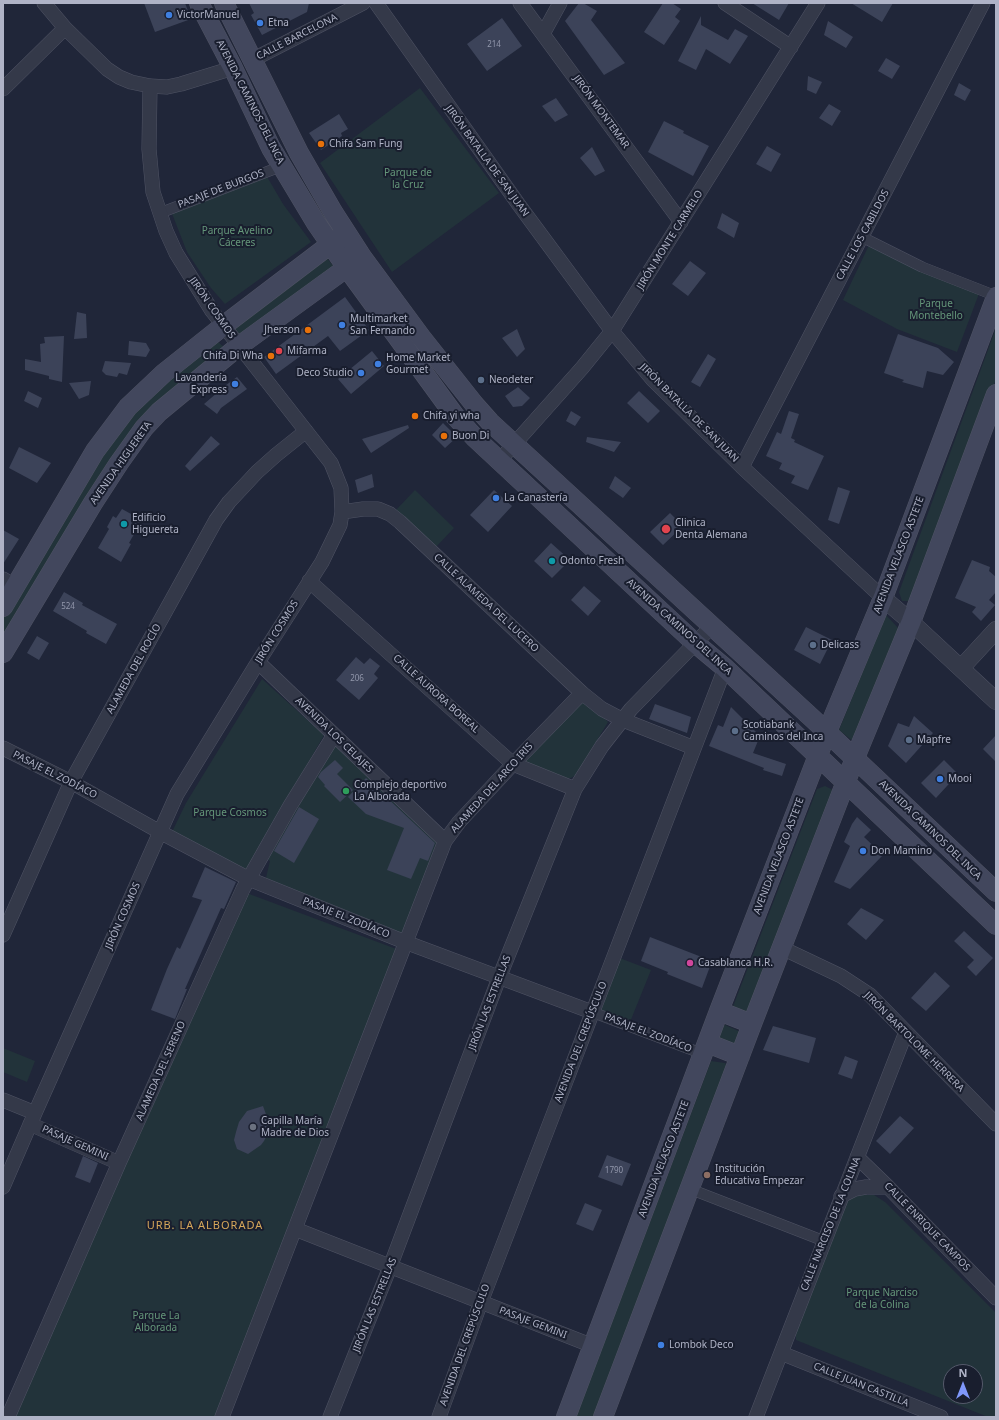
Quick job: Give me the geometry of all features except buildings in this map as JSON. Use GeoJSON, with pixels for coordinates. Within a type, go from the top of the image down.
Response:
{"type":"FeatureCollection","features":[{"type":"Feature","properties":{"kind":"main road","name":"AVENIDA CAMINOS DEL INCA"},"geometry":{"type":"LineString","coordinates":[[199,3],[233,68],[271,148],[330,244],[455,416],[475,438],[695,643],[725,668],[996,925]]}},
{"type":"Feature","properties":{"kind":"main road","name":"AVENIDA CAMINOS DEL INCA"},"geometry":{"type":"LineString","coordinates":[[224,3],[299,153],[333,212],[362,257],[421,338],[474,404],[490,422],[855,758],[996,892]]}},
{"type":"Feature","properties":{"kind":"main road"},"geometry":{"type":"LineString","coordinates":[[3,607],[9,583],[51,524],[95,451],[128,407],[164,373],[346,232]]}},
{"type":"Feature","properties":{"kind":"main road","name":"AVENIDA HIGUERETA"},"geometry":{"type":"LineString","coordinates":[[3,653],[93,503],[144,428],[159,412],[239,346],[362,257]]}},
{"type":"Feature","properties":{"kind":"main road","name":"AVENIDA VELASCO ASTETE"},"geometry":{"type":"LineString","coordinates":[[566,1417],[719,1011],[827,732],[883,598],[996,297]]}},
{"type":"Feature","properties":{"kind":"main road"},"geometry":{"type":"LineString","coordinates":[[606,1416],[752,1024],[855,758],[911,622],[996,394]]}},
{"type":"Feature","properties":{"kind":"main road"},"geometry":{"type":"LineString","coordinates":[[719,1011],[752,1024]]}},
{"type":"Feature","properties":{"kind":"main road"},"geometry":{"type":"LineString","coordinates":[[705,1049],[740,1056]]}},
{"type":"Feature","properties":{"kind":"street"},"geometry":{"type":"LineString","coordinates":[[44,3],[66,28],[107,69],[119,77],[132,82],[150,86],[166,87],[181,84],[233,68]]}},
{"type":"Feature","properties":{"kind":"street","name":"CALLE BARCELONA"},"geometry":{"type":"LineString","coordinates":[[252,60],[363,3]]}},
{"type":"Feature","properties":{"kind":"street","name":"JIRÓN BATALLA DE SAN JUAN"},"geometry":{"type":"LineString","coordinates":[[376,3],[518,205],[612,331],[654,380],[742,467],[996,701]]}},
{"type":"Feature","properties":{"kind":"street","name":"JIRÓN MONTEMAR"},"geometry":{"type":"LineString","coordinates":[[520,3],[681,222]]}},
{"type":"Feature","properties":{"kind":"street"},"geometry":{"type":"LineString","coordinates":[[543,34],[560,3]]}},
{"type":"Feature","properties":{"kind":"street"},"geometry":{"type":"LineString","coordinates":[[725,3],[791,47]]}},
{"type":"Feature","properties":{"kind":"street","name":"JIRÓN MONTE CARMELO"},"geometry":{"type":"LineString","coordinates":[[500,460],[582,368],[612,331],[818,3]]}},
{"type":"Feature","properties":{"kind":"street","name":"CALLE LOS CABILDOS"},"geometry":{"type":"LineString","coordinates":[[742,467],[983,3]]}},
{"type":"Feature","properties":{"kind":"street"},"geometry":{"type":"LineString","coordinates":[[3,89],[66,28]]}},
{"type":"Feature","properties":{"kind":"street","name":"JIRÓN COSMOS"},"geometry":{"type":"LineString","coordinates":[[3,1187],[177,794],[331,546],[340,525],[342,512],[341,488],[330,463],[212,311],[176,253],[153,192],[150,163],[150,86]]}},
{"type":"Feature","properties":{"kind":"street","name":"PASAJE DE BURGOS"},"geometry":{"type":"LineString","coordinates":[[160,213],[282,166]]}},
{"type":"Feature","properties":{"kind":"street"},"geometry":{"type":"LineString","coordinates":[[862,237],[922,267],[996,297]]}},
{"type":"Feature","properties":{"kind":"street","name":"ALAMEDA DEL ROCÍO"},"geometry":{"type":"LineString","coordinates":[[3,935],[71,782],[216,520],[256,472],[306,431]]}},
{"type":"Feature","properties":{"kind":"street","name":"CALLE ALAMEDA DEL LUCERO"},"geometry":{"type":"LineString","coordinates":[[342,512],[363,509],[378,509],[390,514],[582,693],[602,709],[623,720],[694,748]]}},
{"type":"Feature","properties":{"kind":"street","name":"CALLE AURORA BOREAL"},"geometry":{"type":"LineString","coordinates":[[309,581],[513,764],[575,789]]}},
{"type":"Feature","properties":{"kind":"street","name":"JIRÓN LAS ESTRELLAS"},"geometry":{"type":"LineString","coordinates":[[330,1417],[390,1267],[500,978],[575,789],[602,746],[631,709],[712,626]]}},
{"type":"Feature","properties":{"kind":"street"},"geometry":{"type":"LineString","coordinates":[[961,668],[996,630]]}},
{"type":"Feature","properties":{"kind":"street","name":"AVENIDA LOS CELAJES"},"geometry":{"type":"LineString","coordinates":[[258,662],[445,841]]}},
{"type":"Feature","properties":{"kind":"street","name":"AVENIDA DEL CREPÚSCULO"},"geometry":{"type":"LineString","coordinates":[[438,1417],[725,668]]}},
{"type":"Feature","properties":{"kind":"street","name":"ALAMEDA DEL ARCO IRIS"},"geometry":{"type":"LineString","coordinates":[[222,1417],[445,841],[459,822],[582,693]]}},
{"type":"Feature","properties":{"kind":"street","name":"ALAMEDA DEL SERENO"},"geometry":{"type":"LineString","coordinates":[[8,1417],[119,1163],[248,879],[334,734]]}},
{"type":"Feature","properties":{"kind":"street","name":"PASAJE EL ZODÍACO"},"geometry":{"type":"LineString","coordinates":[[3,748],[71,782],[248,879],[405,942],[500,978],[592,1012],[705,1049]]}},
{"type":"Feature","properties":{"kind":"street","name":"JIRÓN BARTOLOME HERRERA"},"geometry":{"type":"LineString","coordinates":[[782,948],[841,976],[870,995],[996,1124]]}},
{"type":"Feature","properties":{"kind":"street","name":"CALLE NARCISO DE LA COLINA"},"geometry":{"type":"LineString","coordinates":[[756,1417],[906,1032]]}},
{"type":"Feature","properties":{"kind":"street","name":"PASAJE GEMINI"},"geometry":{"type":"LineString","coordinates":[[3,1100],[32,1119],[119,1163]]}},
{"type":"Feature","properties":{"kind":"street","name":"CALLE ENRIQUE CAMPOS"},"geometry":{"type":"LineString","coordinates":[[857,1157],[996,1298]]}},
{"type":"Feature","properties":{"kind":"street"},"geometry":{"type":"LineString","coordinates":[[841,1196],[855,1189],[866,1187],[888,1187]]}},
{"type":"Feature","properties":{"kind":"street"},"geometry":{"type":"LineString","coordinates":[[690,1189],[824,1241]]}},
{"type":"Feature","properties":{"kind":"street","name":"PASAJE GEMINI"},"geometry":{"type":"LineString","coordinates":[[295,1229],[593,1346]]}},
{"type":"Feature","properties":{"kind":"street","name":"CALLE JUAN CASTILLA"},"geometry":{"type":"LineString","coordinates":[[781,1352],[942,1417]]}},
{"type":"Feature","properties":{"kind":"green space","name":"Parque de la Cruz"},"geometry":{"type":"Polygon","coordinates":[[[420,88],[499,193],[392,272],[320,163],[420,88]]]}},
{"type":"Feature","properties":{"kind":"green space","name":"Parque Avelino Cáceres"},"geometry":{"type":"Polygon","coordinates":[[[266,175],[283,204],[311,242],[225,304],[211,288],[187,252],[171,211],[266,175]]]}},
{"type":"Feature","properties":{"kind":"green space","name":"Parque Montebello"},"geometry":{"type":"Polygon","coordinates":[[[870,243],[980,291],[957,352],[897,329],[843,300],[870,243]]]}},
{"type":"Feature","properties":{"kind":"green space"},"geometry":{"type":"Polygon","coordinates":[[[327,258],[334,267],[244,335],[239,334],[236,329],[236,324],[327,258]]]}},
{"type":"Feature","properties":{"kind":"green space"},"geometry":{"type":"Polygon","coordinates":[[[996,328],[996,379],[912,601],[902,601],[899,592],[996,328]]]}},
{"type":"Feature","properties":{"kind":"green space"},"geometry":{"type":"Polygon","coordinates":[[[217,341],[225,348],[156,407],[3,645],[3,619],[69,506],[129,411],[217,341]]]}},
{"type":"Feature","properties":{"kind":"green space"},"geometry":{"type":"Polygon","coordinates":[[[415,490],[454,528],[435,548],[396,510],[415,490]]]}},
{"type":"Feature","properties":{"kind":"green space"},"geometry":{"type":"Polygon","coordinates":[[[886,615],[900,630],[854,742],[839,730],[886,615]]]}},
{"type":"Feature","properties":{"kind":"green space","name":"Parque Cosmos"},"geometry":{"type":"Polygon","coordinates":[[[262,679],[324,735],[247,870],[172,832],[186,803],[262,679]]]}},
{"type":"Feature","properties":{"kind":"green space"},"geometry":{"type":"Polygon","coordinates":[[[583,697],[608,722],[576,775],[571,778],[566,778],[519,763],[583,697]]]}},
{"type":"Feature","properties":{"kind":"green space","name":"Complejo deportivo La Alborada"},"geometry":{"type":"Polygon","coordinates":[[[334,742],[439,841],[403,934],[266,878],[270,861],[265,858],[334,742]]]}},
{"type":"Feature","properties":{"kind":"green space"},"geometry":{"type":"Polygon","coordinates":[[[825,786],[835,791],[750,1016],[732,1009],[817,789],[825,786]]]}},
{"type":"Feature","properties":{"kind":"green space","name":"Parque La Alborada"},"geometry":{"type":"Polygon","coordinates":[[[244,892],[399,950],[218,1417],[15,1417],[244,892]]]}},
{"type":"Feature","properties":{"kind":"green space"},"geometry":{"type":"Polygon","coordinates":[[[617,957],[651,970],[630,1022],[597,1009],[617,957]]]}},
{"type":"Feature","properties":{"kind":"green space"},"geometry":{"type":"Polygon","coordinates":[[[725,1025],[743,1033],[741,1045],[717,1043],[721,1027],[725,1025]]]}},
{"type":"Feature","properties":{"kind":"green space"},"geometry":{"type":"Polygon","coordinates":[[[3,1048],[35,1061],[27,1082],[3,1072],[3,1048]]]}},
{"type":"Feature","properties":{"kind":"green space"},"geometry":{"type":"Polygon","coordinates":[[[711,1061],[725,1063],[728,1067],[597,1417],[576,1417],[711,1061]]]}},
{"type":"Feature","properties":{"kind":"green space","name":"Parque Narciso de la Colina"},"geometry":{"type":"Polygon","coordinates":[[[861,1195],[874,1195],[885,1202],[996,1313],[996,1417],[988,1417],[956,1404],[983,1404],[983,1364],[943,1364],[943,1399],[796,1340],[795,1326],[843,1205],[849,1199],[861,1195]]]}},
{"type":"Feature","properties":{"kind":"place","name":"VictorManuel"},"geometry":{"type":"Point","coordinates":[169,15]}},
{"type":"Feature","properties":{"kind":"place","name":"Etna"},"geometry":{"type":"Point","coordinates":[260,23]}},
{"type":"Feature","properties":{"kind":"place","name":"Chifa Sam Fung"},"geometry":{"type":"Point","coordinates":[321,144]}},
{"type":"Feature","properties":{"kind":"place","name":"Multimarket San Fernando"},"geometry":{"type":"Point","coordinates":[342,325]}},
{"type":"Feature","properties":{"kind":"place","name":"Jherson"},"geometry":{"type":"Point","coordinates":[308,330]}},
{"type":"Feature","properties":{"kind":"place","name":"Mifarma"},"geometry":{"type":"Point","coordinates":[279,351]}},
{"type":"Feature","properties":{"kind":"place","name":"Chifa Di Wha"},"geometry":{"type":"Point","coordinates":[271,356]}},
{"type":"Feature","properties":{"kind":"place","name":"Home Market Gourmet"},"geometry":{"type":"Point","coordinates":[378,364]}},
{"type":"Feature","properties":{"kind":"place","name":"Deco Studio"},"geometry":{"type":"Point","coordinates":[361,373]}},
{"type":"Feature","properties":{"kind":"place","name":"Neodeter"},"geometry":{"type":"Point","coordinates":[481,380]}},
{"type":"Feature","properties":{"kind":"place","name":"Lavandería Express"},"geometry":{"type":"Point","coordinates":[235,384]}},
{"type":"Feature","properties":{"kind":"place","name":"Chifa yi wha"},"geometry":{"type":"Point","coordinates":[415,416]}},
{"type":"Feature","properties":{"kind":"place","name":"Buon Di"},"geometry":{"type":"Point","coordinates":[444,436]}},
{"type":"Feature","properties":{"kind":"place","name":"La Canastería"},"geometry":{"type":"Point","coordinates":[496,498]}},
{"type":"Feature","properties":{"kind":"place","name":"Edificio Higuereta"},"geometry":{"type":"Point","coordinates":[124,524]}},
{"type":"Feature","properties":{"kind":"place","name":"Clinica Denta Alemana"},"geometry":{"type":"Point","coordinates":[666,529]}},
{"type":"Feature","properties":{"kind":"place","name":"Odonto Fresh"},"geometry":{"type":"Point","coordinates":[552,561]}},
{"type":"Feature","properties":{"kind":"place","name":"Delicass"},"geometry":{"type":"Point","coordinates":[813,645]}},
{"type":"Feature","properties":{"kind":"place","name":"Scotiabank Caminos del Inca"},"geometry":{"type":"Point","coordinates":[735,731]}},
{"type":"Feature","properties":{"kind":"place","name":"Mapfre"},"geometry":{"type":"Point","coordinates":[909,740]}},
{"type":"Feature","properties":{"kind":"place","name":"Mooi"},"geometry":{"type":"Point","coordinates":[940,779]}},
{"type":"Feature","properties":{"kind":"place","name":"Complejo deportivo La Alborada"},"geometry":{"type":"Point","coordinates":[346,791]}},
{"type":"Feature","properties":{"kind":"place","name":"Don Mamino"},"geometry":{"type":"Point","coordinates":[863,851]}},
{"type":"Feature","properties":{"kind":"place","name":"Casablanca H.R."},"geometry":{"type":"Point","coordinates":[690,963]}},
{"type":"Feature","properties":{"kind":"place","name":"Capilla María Madre de Dios"},"geometry":{"type":"Point","coordinates":[253,1127]}},
{"type":"Feature","properties":{"kind":"place","name":"Institución Educativa Empezar"},"geometry":{"type":"Point","coordinates":[707,1175]}},
{"type":"Feature","properties":{"kind":"place","name":"Lombok Deco"},"geometry":{"type":"Point","coordinates":[661,1345]}},
{"type":"Feature","properties":{"kind":"district","name":"URB. LA ALBORADA"},"geometry":{"type":"Point","coordinates":[205,1226]}}]}
